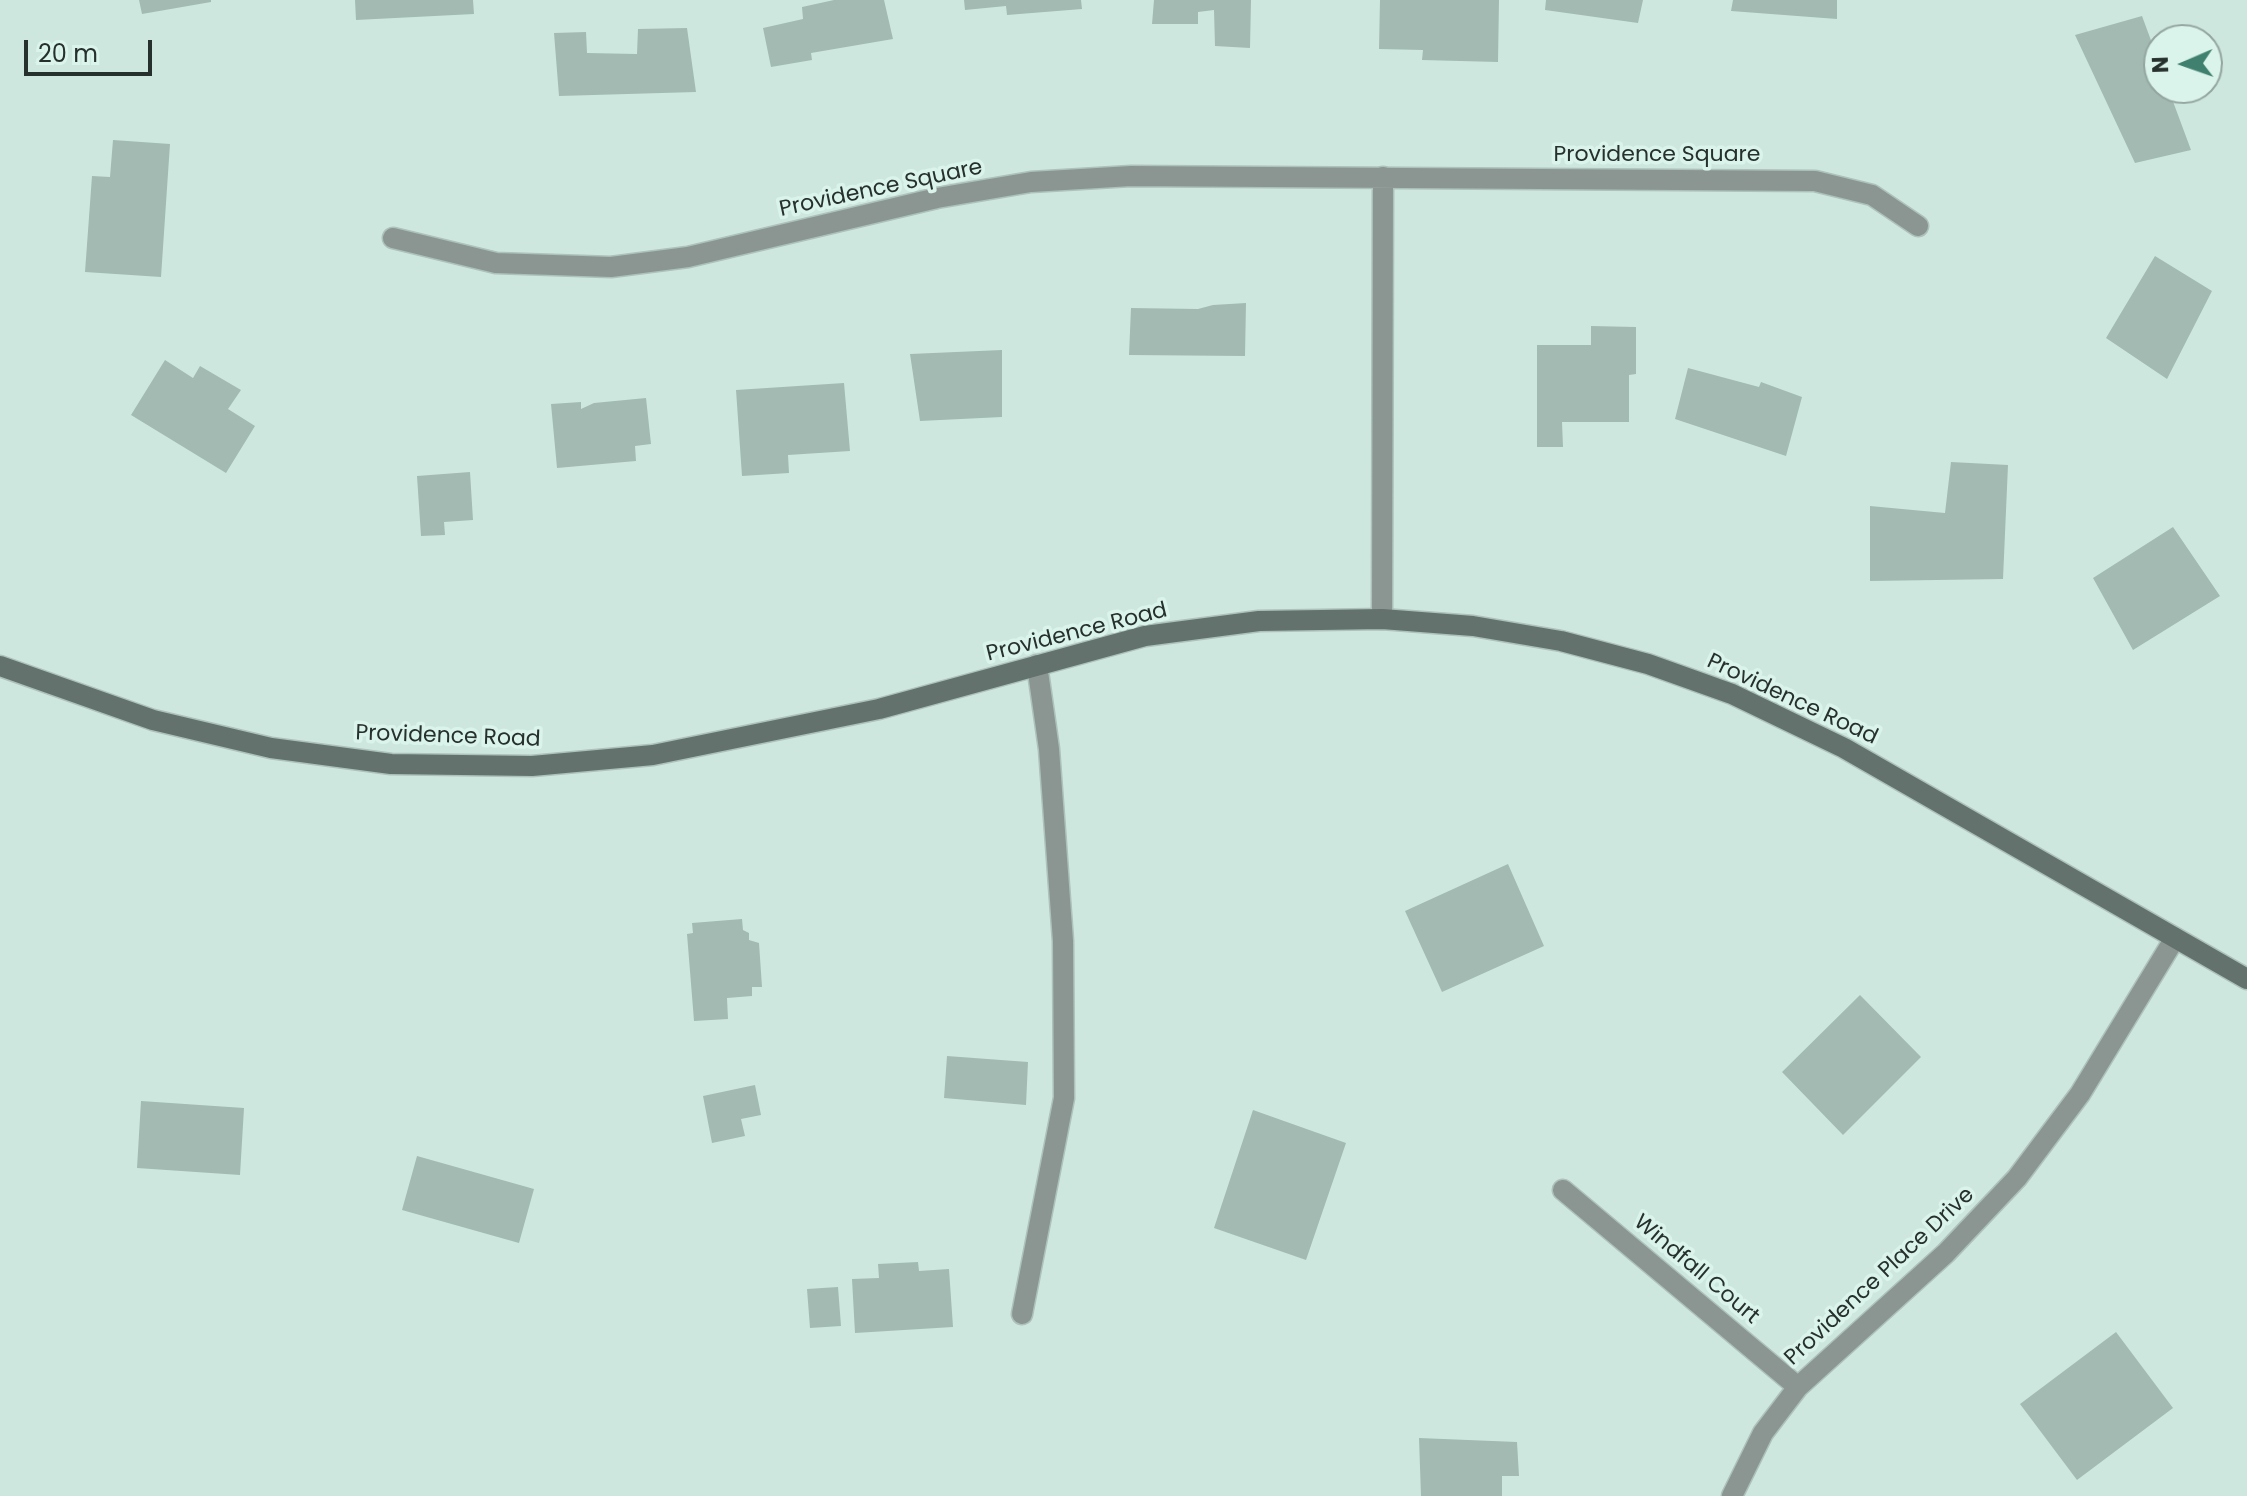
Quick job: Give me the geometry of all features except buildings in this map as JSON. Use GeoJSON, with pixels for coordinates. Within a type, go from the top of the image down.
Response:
{"type":"FeatureCollection","features":[{"type":"Feature","properties":{"kind":"street","name":"Providence Square"},"geometry":{"type":"LineString","coordinates":[[393,238],[496,263],[611,267],[688,257],[937,198],[1031,182],[1131,176],[1815,181],[1872,195],[1918,226]]}},
{"type":"Feature","properties":{"kind":"street"},"geometry":{"type":"LineString","coordinates":[[1382,619],[1383,177]]}},
{"type":"Feature","properties":{"kind":"street","name":"Providence Road"},"geometry":{"type":"LineString","coordinates":[[0,666],[153,720],[271,748],[391,764],[532,766],[653,755],[879,709],[1159,634],[1259,621],[1382,619],[1473,626],[1561,641],[1648,664],[1732,694],[1844,748],[2247,979]]}},
{"type":"Feature","properties":{"kind":"street"},"geometry":{"type":"LineString","coordinates":[[1022,1314],[1064,1098],[1063,941],[1049,749],[1037,665]]}},
{"type":"Feature","properties":{"kind":"street","name":"Providence Place Drive"},"geometry":{"type":"LineString","coordinates":[[1732,1496],[1763,1433],[1798,1387],[1946,1253],[2017,1178],[2080,1094],[2175,938]]}},
{"type":"Feature","properties":{"kind":"street","name":"Windfall Court"},"geometry":{"type":"LineString","coordinates":[[1563,1190],[1798,1387]]}}]}
